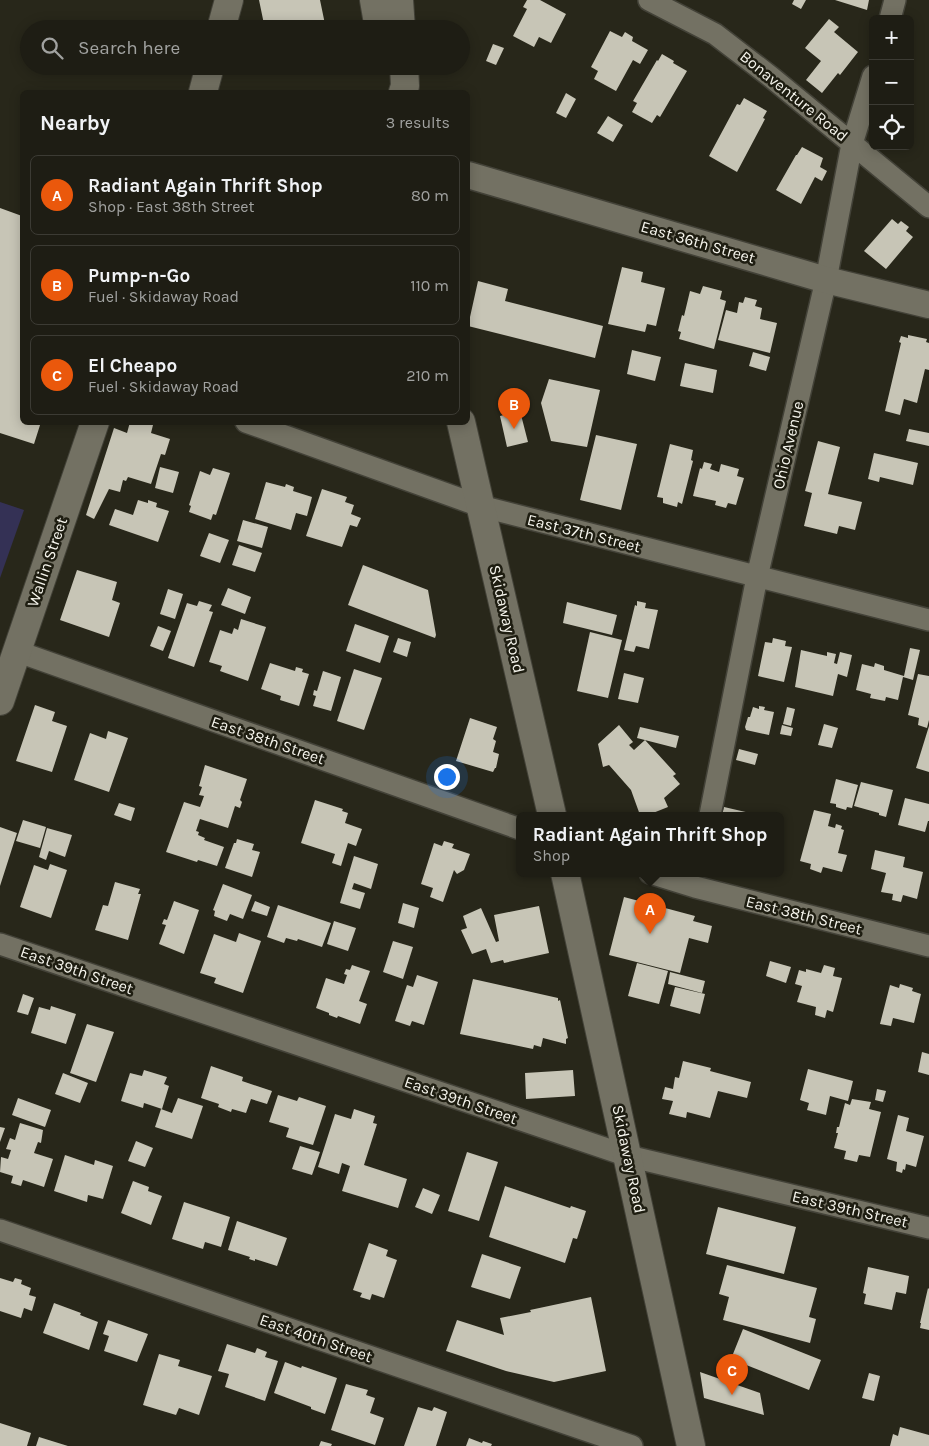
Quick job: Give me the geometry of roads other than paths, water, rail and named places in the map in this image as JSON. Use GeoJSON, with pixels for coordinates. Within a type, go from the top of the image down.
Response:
{"type":"FeatureCollection","features":[{"type":"Feature","properties":{"kind":"main road"},"geometry":{"type":"LineString","coordinates":[[223,20],[229,0]]}},
{"type":"Feature","properties":{"kind":"main road"},"geometry":{"type":"LineString","coordinates":[[374,0],[377,20]]}},
{"type":"Feature","properties":{"kind":"main road"},"geometry":{"type":"LineString","coordinates":[[399,0],[400,20]]}},
{"type":"Feature","properties":{"kind":"main road"},"geometry":{"type":"LineString","coordinates":[[387,75],[390,90]]}},
{"type":"Feature","properties":{"kind":"main road"},"geometry":{"type":"LineString","coordinates":[[404,75],[404,90]]}},
{"type":"Feature","properties":{"kind":"main road","name":"Wallin Street"},"geometry":{"type":"LineString","coordinates":[[0,701],[94,425]]}},
{"type":"Feature","properties":{"kind":"main road","name":"Skidaway Road"},"geometry":{"type":"LineString","coordinates":[[462,425],[551,812]]}},
{"type":"Feature","properties":{"kind":"main road","name":"Skidaway Road"},"geometry":{"type":"LineString","coordinates":[[566,877],[691,1446]]}},
{"type":"Feature","properties":{"kind":"street","name":"Bonaventure Road"},"geometry":{"type":"LineString","coordinates":[[649,0],[715,34],[771,77],[929,207]]}},
{"type":"Feature","properties":{"kind":"street"},"geometry":{"type":"LineString","coordinates":[[891,15],[895,0]]}},
{"type":"Feature","properties":{"kind":"street","name":"Ohio Avenue"},"geometry":{"type":"LineString","coordinates":[[711,812],[757,577],[826,280],[852,144],[869,89]]}},
{"type":"Feature","properties":{"kind":"street","name":"East 36th Street"},"geometry":{"type":"LineString","coordinates":[[470,176],[826,280],[929,305]]}},
{"type":"Feature","properties":{"kind":"street","name":"East 37th Street"},"geometry":{"type":"LineString","coordinates":[[254,425],[480,506],[929,620]]}},
{"type":"Feature","properties":{"kind":"street","name":"East 38th Street"},"geometry":{"type":"LineString","coordinates":[[16,651],[516,828]]}},
{"type":"Feature","properties":{"kind":"street","name":"East 38th Street"},"geometry":{"type":"LineString","coordinates":[[677,877],[697,880],[929,946]]}},
{"type":"Feature","properties":{"kind":"street","name":"East 39th Street"},"geometry":{"type":"LineString","coordinates":[[0,944],[628,1156],[929,1228]]}},
{"type":"Feature","properties":{"kind":"street","name":"East 40th Street"},"geometry":{"type":"LineString","coordinates":[[0,1230],[632,1446]]}},
{"type":"Feature","properties":{"kind":"place","name":"Pump-n-Go"},"geometry":{"type":"Point","coordinates":[514,429]}},
{"type":"Feature","properties":{"kind":"place","name":"Radiant Again Thrift Shop"},"geometry":{"type":"Point","coordinates":[650,934]}},
{"type":"Feature","properties":{"kind":"place","name":"El Cheapo"},"geometry":{"type":"Point","coordinates":[732,1395]}}]}
